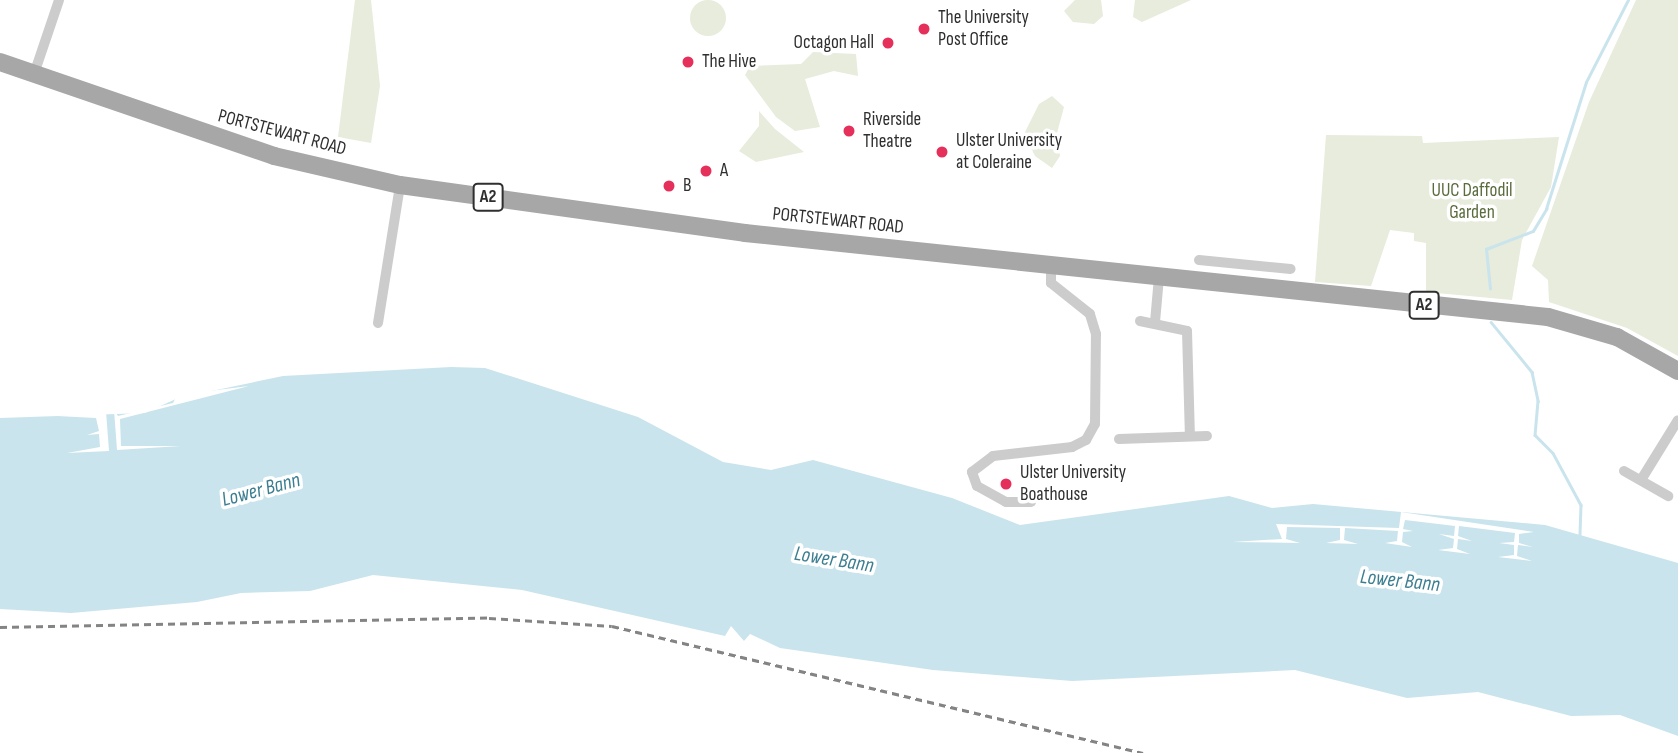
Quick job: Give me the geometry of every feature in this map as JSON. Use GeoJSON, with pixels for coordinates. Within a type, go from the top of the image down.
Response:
{"type":"FeatureCollection","features":[{"type":"Feature","properties":{"kind":"main road","name":"PORTSTEWART ROAD"},"geometry":{"type":"LineString","coordinates":[[0,62],[274,156],[400,185],[745,233],[1548,317],[1616,337],[1678,372]]}},
{"type":"Feature","properties":{"kind":"street"},"geometry":{"type":"LineString","coordinates":[[34,74],[59,0]]}},
{"type":"Feature","properties":{"kind":"street"},"geometry":{"type":"LineString","coordinates":[[378,323],[400,185]]}},
{"type":"Feature","properties":{"kind":"street"},"geometry":{"type":"LineString","coordinates":[[1199,260],[1291,269]]}},
{"type":"Feature","properties":{"kind":"street"},"geometry":{"type":"LineString","coordinates":[[1031,502],[1006,502],[977,486],[972,472],[993,456],[1072,447],[1086,440],[1095,424],[1096,334],[1090,314],[1051,283],[1051,264]]}},
{"type":"Feature","properties":{"kind":"street"},"geometry":{"type":"LineString","coordinates":[[1155,322],[1159,278]]}},
{"type":"Feature","properties":{"kind":"street"},"geometry":{"type":"LineString","coordinates":[[1140,321],[1155,322],[1187,331],[1190,436]]}},
{"type":"Feature","properties":{"kind":"street"},"geometry":{"type":"LineString","coordinates":[[1641,481],[1678,420]]}},
{"type":"Feature","properties":{"kind":"street"},"geometry":{"type":"LineString","coordinates":[[1119,439],[1207,436]]}},
{"type":"Feature","properties":{"kind":"street"},"geometry":{"type":"LineString","coordinates":[[1624,471],[1668,496]]}},
{"type":"Feature","properties":{"kind":"green space"},"geometry":{"type":"Polygon","coordinates":[[[355,0],[371,0],[380,86],[371,143],[338,137],[355,0]]]}},
{"type":"Feature","properties":{"kind":"green space"},"geometry":{"type":"Polygon","coordinates":[[[708,0],[721,5],[726,18],[721,31],[708,36],[695,31],[690,18],[695,5],[708,0]]]}},
{"type":"Feature","properties":{"kind":"green space"},"geometry":{"type":"Polygon","coordinates":[[[1075,0],[1101,0],[1103,16],[1094,24],[1073,22],[1064,11],[1075,0]]]}},
{"type":"Feature","properties":{"kind":"green space"},"geometry":{"type":"Polygon","coordinates":[[[1135,0],[1191,0],[1142,22],[1133,17],[1135,0]]]}},
{"type":"Feature","properties":{"kind":"green space"},"geometry":{"type":"Polygon","coordinates":[[[1636,0],[1678,0],[1678,356],[1627,328],[1549,302],[1548,280],[1532,266],[1589,102],[1636,0]]]}},
{"type":"Feature","properties":{"kind":"green space"},"geometry":{"type":"Polygon","coordinates":[[[813,52],[856,54],[858,76],[834,71],[805,79],[820,127],[795,131],[776,117],[745,75],[750,66],[801,64],[813,52]]]}},
{"type":"Feature","properties":{"kind":"green space"},"geometry":{"type":"Polygon","coordinates":[[[1052,96],[1064,107],[1057,133],[1060,156],[1052,168],[1035,156],[1024,134],[1039,104],[1052,96]]]}},
{"type":"Feature","properties":{"kind":"green space"},"geometry":{"type":"Polygon","coordinates":[[[759,111],[775,129],[804,152],[756,162],[739,151],[759,126],[759,111]]]}},
{"type":"Feature","properties":{"kind":"green space","name":"UUC Daffodil Garden"},"geometry":{"type":"Polygon","coordinates":[[[1326,135],[1422,136],[1423,143],[1559,137],[1551,187],[1522,240],[1512,300],[1426,292],[1426,243],[1414,241],[1414,233],[1390,230],[1371,286],[1315,282],[1326,135]]]}},
{"type":"Feature","properties":{"kind":"water","name":"Lower Bann"},"geometry":{"type":"Polygon","coordinates":[[[451,367],[485,368],[638,417],[723,462],[771,470],[813,460],[952,498],[1020,525],[1229,496],[1272,508],[1313,504],[1545,525],[1678,563],[1678,736],[1620,715],[1571,716],[1478,692],[1407,698],[1295,670],[1072,681],[933,670],[780,648],[750,634],[744,641],[731,626],[725,636],[522,590],[373,575],[310,591],[241,593],[197,602],[71,613],[0,609],[0,418],[145,413],[178,398],[283,376],[451,367]]]}},
{"type":"Feature","properties":{"kind":"pier"},"geometry":{"type":"Polygon","coordinates":[[[249,386],[120,419],[121,446],[181,446],[117,450],[114,410],[118,416],[173,403],[177,395],[249,386]]]}},
{"type":"Feature","properties":{"kind":"pier"},"geometry":{"type":"Polygon","coordinates":[[[106,411],[109,451],[67,453],[100,447],[99,434],[87,435],[99,431],[96,418],[57,416],[106,411]]]}},
{"type":"Feature","properties":{"kind":"pier"},"geometry":{"type":"Polygon","coordinates":[[[1401,512],[1534,532],[1519,534],[1519,543],[1533,547],[1518,545],[1517,556],[1532,561],[1498,557],[1514,555],[1514,545],[1499,543],[1514,542],[1515,533],[1459,526],[1458,536],[1472,541],[1458,539],[1457,549],[1470,554],[1438,550],[1453,548],[1454,539],[1439,534],[1454,536],[1455,526],[1405,520],[1403,529],[1413,531],[1403,532],[1402,542],[1412,547],[1385,543],[1397,541],[1398,531],[1345,528],[1344,540],[1358,544],[1326,543],[1340,540],[1340,528],[1287,527],[1286,539],[1300,543],[1232,542],[1282,539],[1276,524],[1399,528],[1401,512]]]}},
{"type":"Feature","properties":{"kind":"waterway"},"geometry":{"type":"LineString","coordinates":[[1490,289],[1486,249],[1533,231],[1546,209],[1586,82],[1628,0]]}},
{"type":"Feature","properties":{"kind":"waterway"},"geometry":{"type":"LineString","coordinates":[[1491,322],[1532,372],[1538,401],[1535,435],[1553,453],[1581,505],[1580,540]]}},
{"type":"Feature","properties":{"kind":"railway"},"geometry":{"type":"LineString","coordinates":[[0,627],[489,618],[612,626],[1143,753]]}},
{"type":"Feature","properties":{"kind":"place","name":"The University Post Office"},"geometry":{"type":"Point","coordinates":[924,29]}},
{"type":"Feature","properties":{"kind":"place","name":"Octagon Hall"},"geometry":{"type":"Point","coordinates":[888,43]}},
{"type":"Feature","properties":{"kind":"place","name":"The Hive"},"geometry":{"type":"Point","coordinates":[688,62]}},
{"type":"Feature","properties":{"kind":"place","name":"Riverside Theatre"},"geometry":{"type":"Point","coordinates":[849,131]}},
{"type":"Feature","properties":{"kind":"place","name":"Ulster University at Coleraine"},"geometry":{"type":"Point","coordinates":[942,152]}},
{"type":"Feature","properties":{"kind":"place","name":"A"},"geometry":{"type":"Point","coordinates":[706,171]}},
{"type":"Feature","properties":{"kind":"place","name":"B"},"geometry":{"type":"Point","coordinates":[669,186]}},
{"type":"Feature","properties":{"kind":"place","name":"Ulster University Boathouse"},"geometry":{"type":"Point","coordinates":[1006,484]}}]}
